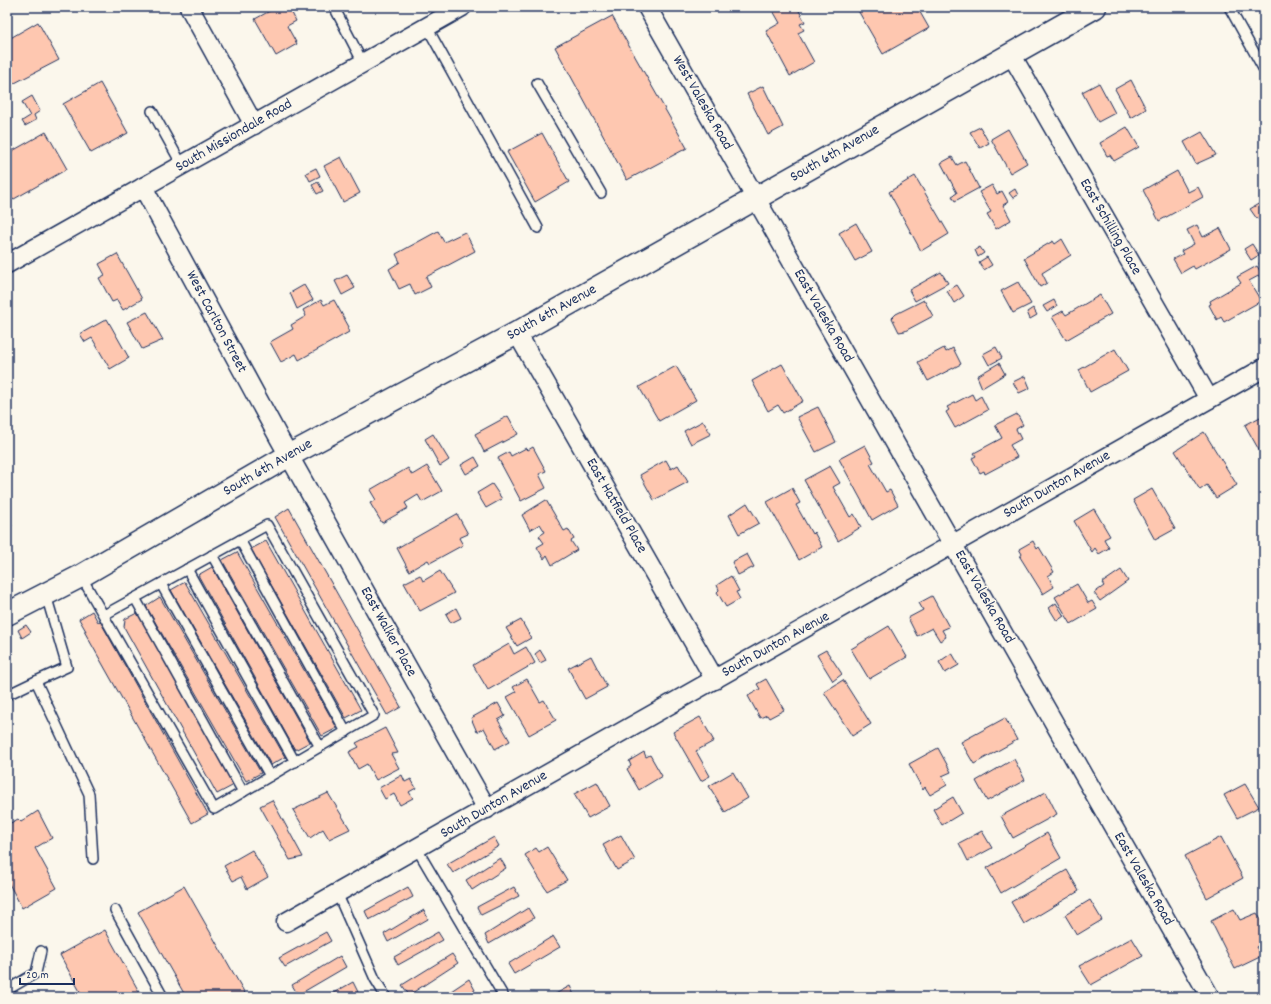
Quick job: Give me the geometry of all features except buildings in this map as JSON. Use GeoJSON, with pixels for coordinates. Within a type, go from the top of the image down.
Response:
{"type":"FeatureCollection","features":[{"type":"Feature","properties":{"kind":"street"},"geometry":{"type":"LineString","coordinates":[[189,7],[254,125]]}},
{"type":"Feature","properties":{"kind":"street","name":"South Missiondale Road"},"geometry":{"type":"LineString","coordinates":[[7,264],[462,7]]}},
{"type":"Feature","properties":{"kind":"street","name":"West Valeska Road"},"geometry":{"type":"LineString","coordinates":[[647,7],[756,199]]}},
{"type":"Feature","properties":{"kind":"street","name":"South 6th Avenue"},"geometry":{"type":"LineString","coordinates":[[7,614],[81,576],[288,456],[518,333],[1095,7]]}},
{"type":"Feature","properties":{"kind":"street","name":"East Schilling Place"},"geometry":{"type":"LineString","coordinates":[[1011,54],[1208,399]]}},
{"type":"Feature","properties":{"kind":"street","name":"West Carlton Street"},"geometry":{"type":"LineString","coordinates":[[143,187],[288,456]]}},
{"type":"Feature","properties":{"kind":"street","name":"East Valeska Road"},"geometry":{"type":"LineString","coordinates":[[756,199],[1210,997]]}},
{"type":"Feature","properties":{"kind":"street","name":"East Hatfield Place"},"geometry":{"type":"LineString","coordinates":[[518,333],[715,680]]}},
{"type":"Feature","properties":{"kind":"street","name":"South Dunton Avenue"},"geometry":{"type":"LineString","coordinates":[[286,922],[954,545],[1264,368]]}},
{"type":"Feature","properties":{"kind":"street","name":"East Walker Place"},"geometry":{"type":"LineString","coordinates":[[288,456],[487,809]]}},
{"type":"Feature","properties":{"kind":"lane"},"geometry":{"type":"LineString","coordinates":[[334,7],[363,63]]}},
{"type":"Feature","properties":{"kind":"lane"},"geometry":{"type":"LineString","coordinates":[[1229,7],[1264,70]]}},
{"type":"Feature","properties":{"kind":"lane"},"geometry":{"type":"LineString","coordinates":[[427,27],[538,228]]}},
{"type":"Feature","properties":{"kind":"lane"},"geometry":{"type":"LineString","coordinates":[[537,83],[601,193]]}},
{"type":"Feature","properties":{"kind":"lane"},"geometry":{"type":"LineString","coordinates":[[152,112],[182,165]]}},
{"type":"Feature","properties":{"kind":"lane"},"geometry":{"type":"LineString","coordinates":[[81,576],[214,809],[374,715],[267,525],[104,615]]}},
{"type":"Feature","properties":{"kind":"lane"},"geometry":{"type":"LineString","coordinates":[[240,540],[346,732]]}},
{"type":"Feature","properties":{"kind":"lane"},"geometry":{"type":"LineString","coordinates":[[212,555],[320,747]]}},
{"type":"Feature","properties":{"kind":"lane"},"geometry":{"type":"LineString","coordinates":[[186,570],[295,762]]}},
{"type":"Feature","properties":{"kind":"lane"},"geometry":{"type":"LineString","coordinates":[[161,584],[270,776]]}},
{"type":"Feature","properties":{"kind":"lane"},"geometry":{"type":"LineString","coordinates":[[7,690],[9,694],[67,667],[46,595]]}},
{"type":"Feature","properties":{"kind":"lane"},"geometry":{"type":"LineString","coordinates":[[135,598],[244,792]]}},
{"type":"Feature","properties":{"kind":"lane"},"geometry":{"type":"LineString","coordinates":[[36,681],[89,794],[93,859]]}},
{"type":"Feature","properties":{"kind":"lane"},"geometry":{"type":"LineString","coordinates":[[417,849],[504,997]]}},
{"type":"Feature","properties":{"kind":"lane"},"geometry":{"type":"LineString","coordinates":[[337,894],[375,979],[386,997]]}},
{"type":"Feature","properties":{"kind":"lane"},"geometry":{"type":"LineString","coordinates":[[115,910],[163,997]]}},
{"type":"Feature","properties":{"kind":"lane"},"geometry":{"type":"LineString","coordinates":[[7,990],[36,973],[40,951]]}}]}
